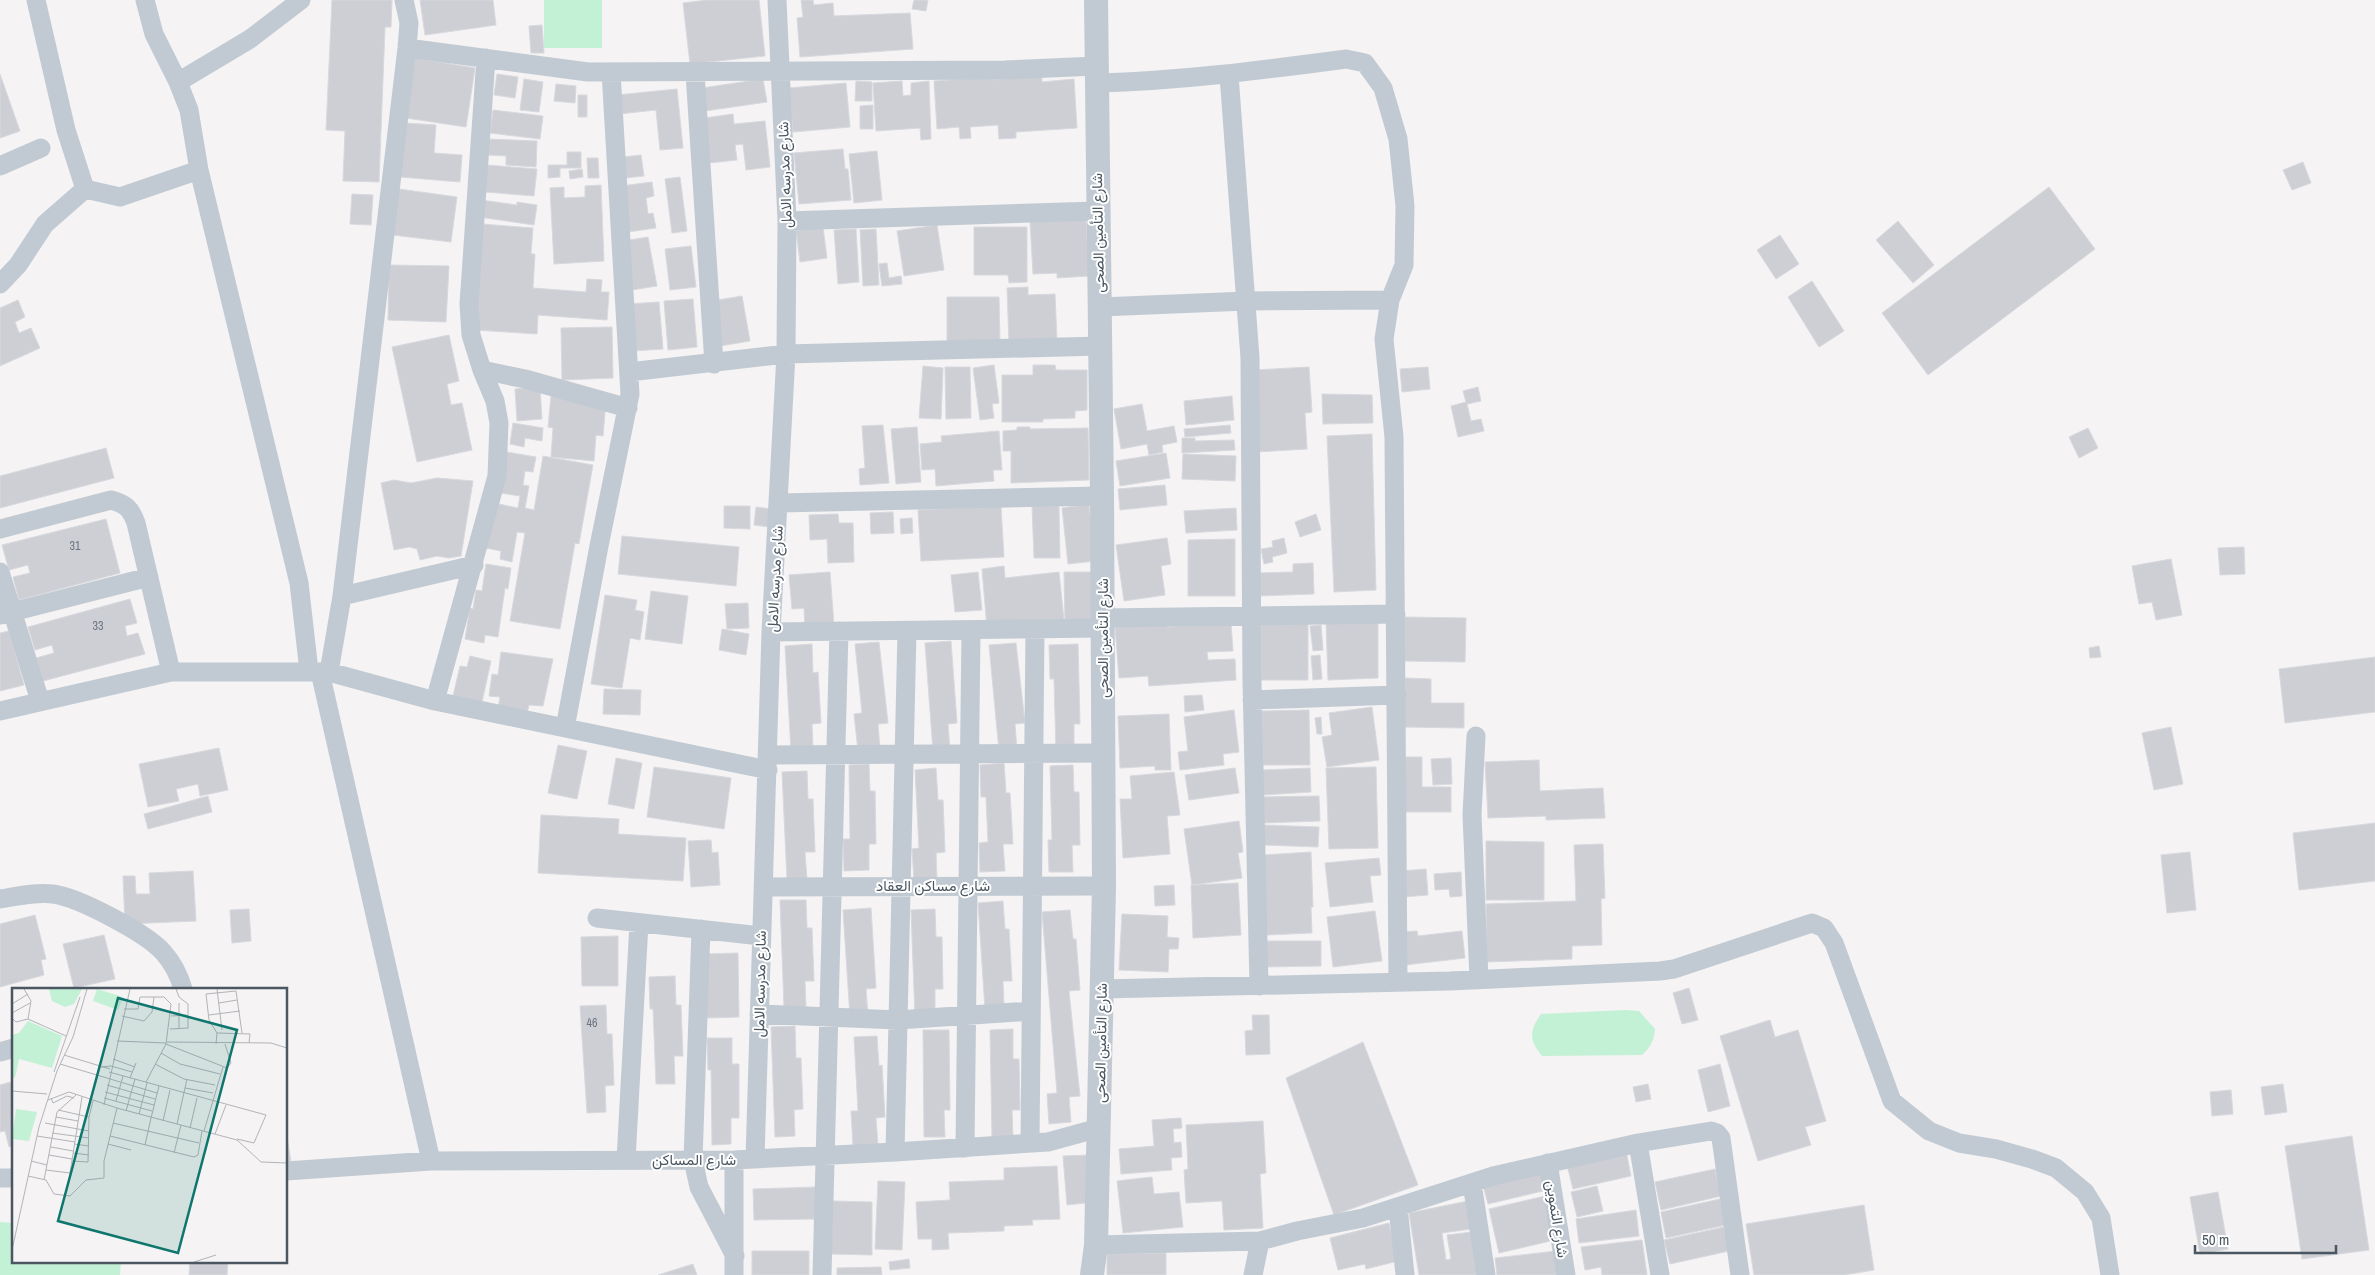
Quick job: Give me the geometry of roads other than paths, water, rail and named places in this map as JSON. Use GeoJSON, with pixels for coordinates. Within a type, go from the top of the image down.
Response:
{"type":"FeatureCollection","features":[{"type":"Feature","properties":{"kind":"street"},"geometry":{"type":"LineString","coordinates":[[36,0],[66,130],[86,189]]}},
{"type":"Feature","properties":{"kind":"street"},"geometry":{"type":"LineString","coordinates":[[145,0],[154,34],[178,82],[189,110],[199,170],[299,583],[431,1161]]}},
{"type":"Feature","properties":{"kind":"street"},"geometry":{"type":"LineString","coordinates":[[178,82],[250,39],[301,0]]}},
{"type":"Feature","properties":{"kind":"street"},"geometry":{"type":"LineString","coordinates":[[319,672],[342,596],[408,48],[409,23],[404,0]]}},
{"type":"Feature","properties":{"kind":"street","name":"شارع مدرسه الامل"},"geometry":{"type":"LineString","coordinates":[[755,1159],[772,632],[786,354],[787,221],[777,0]]}},
{"type":"Feature","properties":{"kind":"street","name":"شارع التأمين الصحى"},"geometry":{"type":"LineString","coordinates":[[1092,1275],[1096,1245],[1100,1128],[1104,886],[1102,496],[1096,0]]}},
{"type":"Feature","properties":{"kind":"street"},"geometry":{"type":"LineString","coordinates":[[408,48],[588,72],[695,73],[1006,70],[1096,74],[1156,81],[1229,75],[1346,59],[1365,63],[1382,88],[1398,138],[1405,206],[1404,265],[1390,300],[1384,339],[1394,436],[1398,982]]}},
{"type":"Feature","properties":{"kind":"street"},"geometry":{"type":"LineString","coordinates":[[435,701],[497,476],[499,423],[495,401],[482,370],[472,335],[469,304],[486,58]]}},
{"type":"Feature","properties":{"kind":"street"},"geometry":{"type":"LineString","coordinates":[[565,728],[630,394],[611,72]]}},
{"type":"Feature","properties":{"kind":"street"},"geometry":{"type":"LineString","coordinates":[[695,73],[714,364]]}},
{"type":"Feature","properties":{"kind":"street"},"geometry":{"type":"LineString","coordinates":[[1229,75],[1250,358],[1252,700],[1258,986]]}},
{"type":"Feature","properties":{"kind":"street"},"geometry":{"type":"LineString","coordinates":[[0,166],[41,148]]}},
{"type":"Feature","properties":{"kind":"street"},"geometry":{"type":"LineString","coordinates":[[86,189],[120,198],[199,170]]}},
{"type":"Feature","properties":{"kind":"street"},"geometry":{"type":"LineString","coordinates":[[0,284],[18,265],[45,224],[86,189]]}},
{"type":"Feature","properties":{"kind":"street"},"geometry":{"type":"LineString","coordinates":[[787,221],[1098,211]]}},
{"type":"Feature","properties":{"kind":"street"},"geometry":{"type":"LineString","coordinates":[[1100,307],[1247,301],[1390,300]]}},
{"type":"Feature","properties":{"kind":"street"},"geometry":{"type":"LineString","coordinates":[[629,372],[714,364],[786,354],[1100,346]]}},
{"type":"Feature","properties":{"kind":"street"},"geometry":{"type":"LineString","coordinates":[[482,370],[525,379],[628,408]]}},
{"type":"Feature","properties":{"kind":"street"},"geometry":{"type":"LineString","coordinates":[[779,503],[1102,496]]}},
{"type":"Feature","properties":{"kind":"street"},"geometry":{"type":"LineString","coordinates":[[0,529],[111,500],[123,503],[132,512],[134,517],[171,672]]}},
{"type":"Feature","properties":{"kind":"street"},"geometry":{"type":"LineString","coordinates":[[342,596],[474,565]]}},
{"type":"Feature","properties":{"kind":"street"},"geometry":{"type":"LineString","coordinates":[[0,572],[6,614],[40,701]]}},
{"type":"Feature","properties":{"kind":"street"},"geometry":{"type":"LineString","coordinates":[[6,614],[149,577]]}},
{"type":"Feature","properties":{"kind":"street"},"geometry":{"type":"LineString","coordinates":[[772,632],[1035,629],[1103,623],[1252,615],[1396,614]]}},
{"type":"Feature","properties":{"kind":"street"},"geometry":{"type":"LineString","coordinates":[[1030,1144],[1035,629]]}},
{"type":"Feature","properties":{"kind":"street"},"geometry":{"type":"LineString","coordinates":[[895,1152],[907,630]]}},
{"type":"Feature","properties":{"kind":"street"},"geometry":{"type":"LineString","coordinates":[[965,1148],[971,630]]}},
{"type":"Feature","properties":{"kind":"street"},"geometry":{"type":"LineString","coordinates":[[822,1275],[839,631]]}},
{"type":"Feature","properties":{"kind":"street"},"geometry":{"type":"LineString","coordinates":[[0,711],[171,672],[319,672],[435,701],[565,728],[768,763],[836,755],[1103,753]]}},
{"type":"Feature","properties":{"kind":"street"},"geometry":{"type":"LineString","coordinates":[[1252,700],[1397,695]]}},
{"type":"Feature","properties":{"kind":"street"},"geometry":{"type":"LineString","coordinates":[[1476,736],[1472,815],[1479,980]]}},
{"type":"Feature","properties":{"kind":"street","name":"شارع مساكن العقاد"},"geometry":{"type":"LineString","coordinates":[[763,887],[1104,886]]}},
{"type":"Feature","properties":{"kind":"street"},"geometry":{"type":"LineString","coordinates":[[0,899],[54,894],[81,903],[154,944],[172,964],[183,988]]}},
{"type":"Feature","properties":{"kind":"street"},"geometry":{"type":"LineString","coordinates":[[597,918],[761,936]]}},
{"type":"Feature","properties":{"kind":"street"},"geometry":{"type":"LineString","coordinates":[[626,1160],[639,923]]}},
{"type":"Feature","properties":{"kind":"street"},"geometry":{"type":"LineString","coordinates":[[1102,989],[1479,980],[1674,969],[1812,923],[1824,928],[1834,942],[1892,1101],[1929,1131],[1959,1143],[1996,1149],[2056,1168],[2085,1192],[2101,1218],[2110,1275]]}},
{"type":"Feature","properties":{"kind":"street"},"geometry":{"type":"LineString","coordinates":[[701,929],[693,1160],[698,1187],[735,1256]]}},
{"type":"Feature","properties":{"kind":"street"},"geometry":{"type":"LineString","coordinates":[[759,1014],[898,1020],[1031,1011]]}},
{"type":"Feature","properties":{"kind":"street","name":"شارع المساكن"},"geometry":{"type":"LineString","coordinates":[[288,1171],[431,1161],[734,1160],[825,1156],[1030,1144],[1065,1139],[1100,1128]]}},
{"type":"Feature","properties":{"kind":"street"},"geometry":{"type":"LineString","coordinates":[[1096,1245],[1260,1241],[1297,1231],[1363,1218],[1472,1183],[1548,1163],[1638,1143],[1711,1131],[1717,1133],[1721,1138],[1740,1275]]}},
{"type":"Feature","properties":{"kind":"street"},"geometry":{"type":"LineString","coordinates":[[1638,1143],[1660,1275]]}},
{"type":"Feature","properties":{"kind":"street"},"geometry":{"type":"LineString","coordinates":[[734,1160],[734,1275]]}},
{"type":"Feature","properties":{"kind":"street","name":"شارع التموين"},"geometry":{"type":"LineString","coordinates":[[1548,1163],[1566,1275]]}},
{"type":"Feature","properties":{"kind":"street"},"geometry":{"type":"LineString","coordinates":[[1472,1183],[1486,1275]]}},
{"type":"Feature","properties":{"kind":"street"},"geometry":{"type":"LineString","coordinates":[[1398,1207],[1405,1275]]}},
{"type":"Feature","properties":{"kind":"street"},"geometry":{"type":"LineString","coordinates":[[1254,1275],[1260,1241]]}}]}
